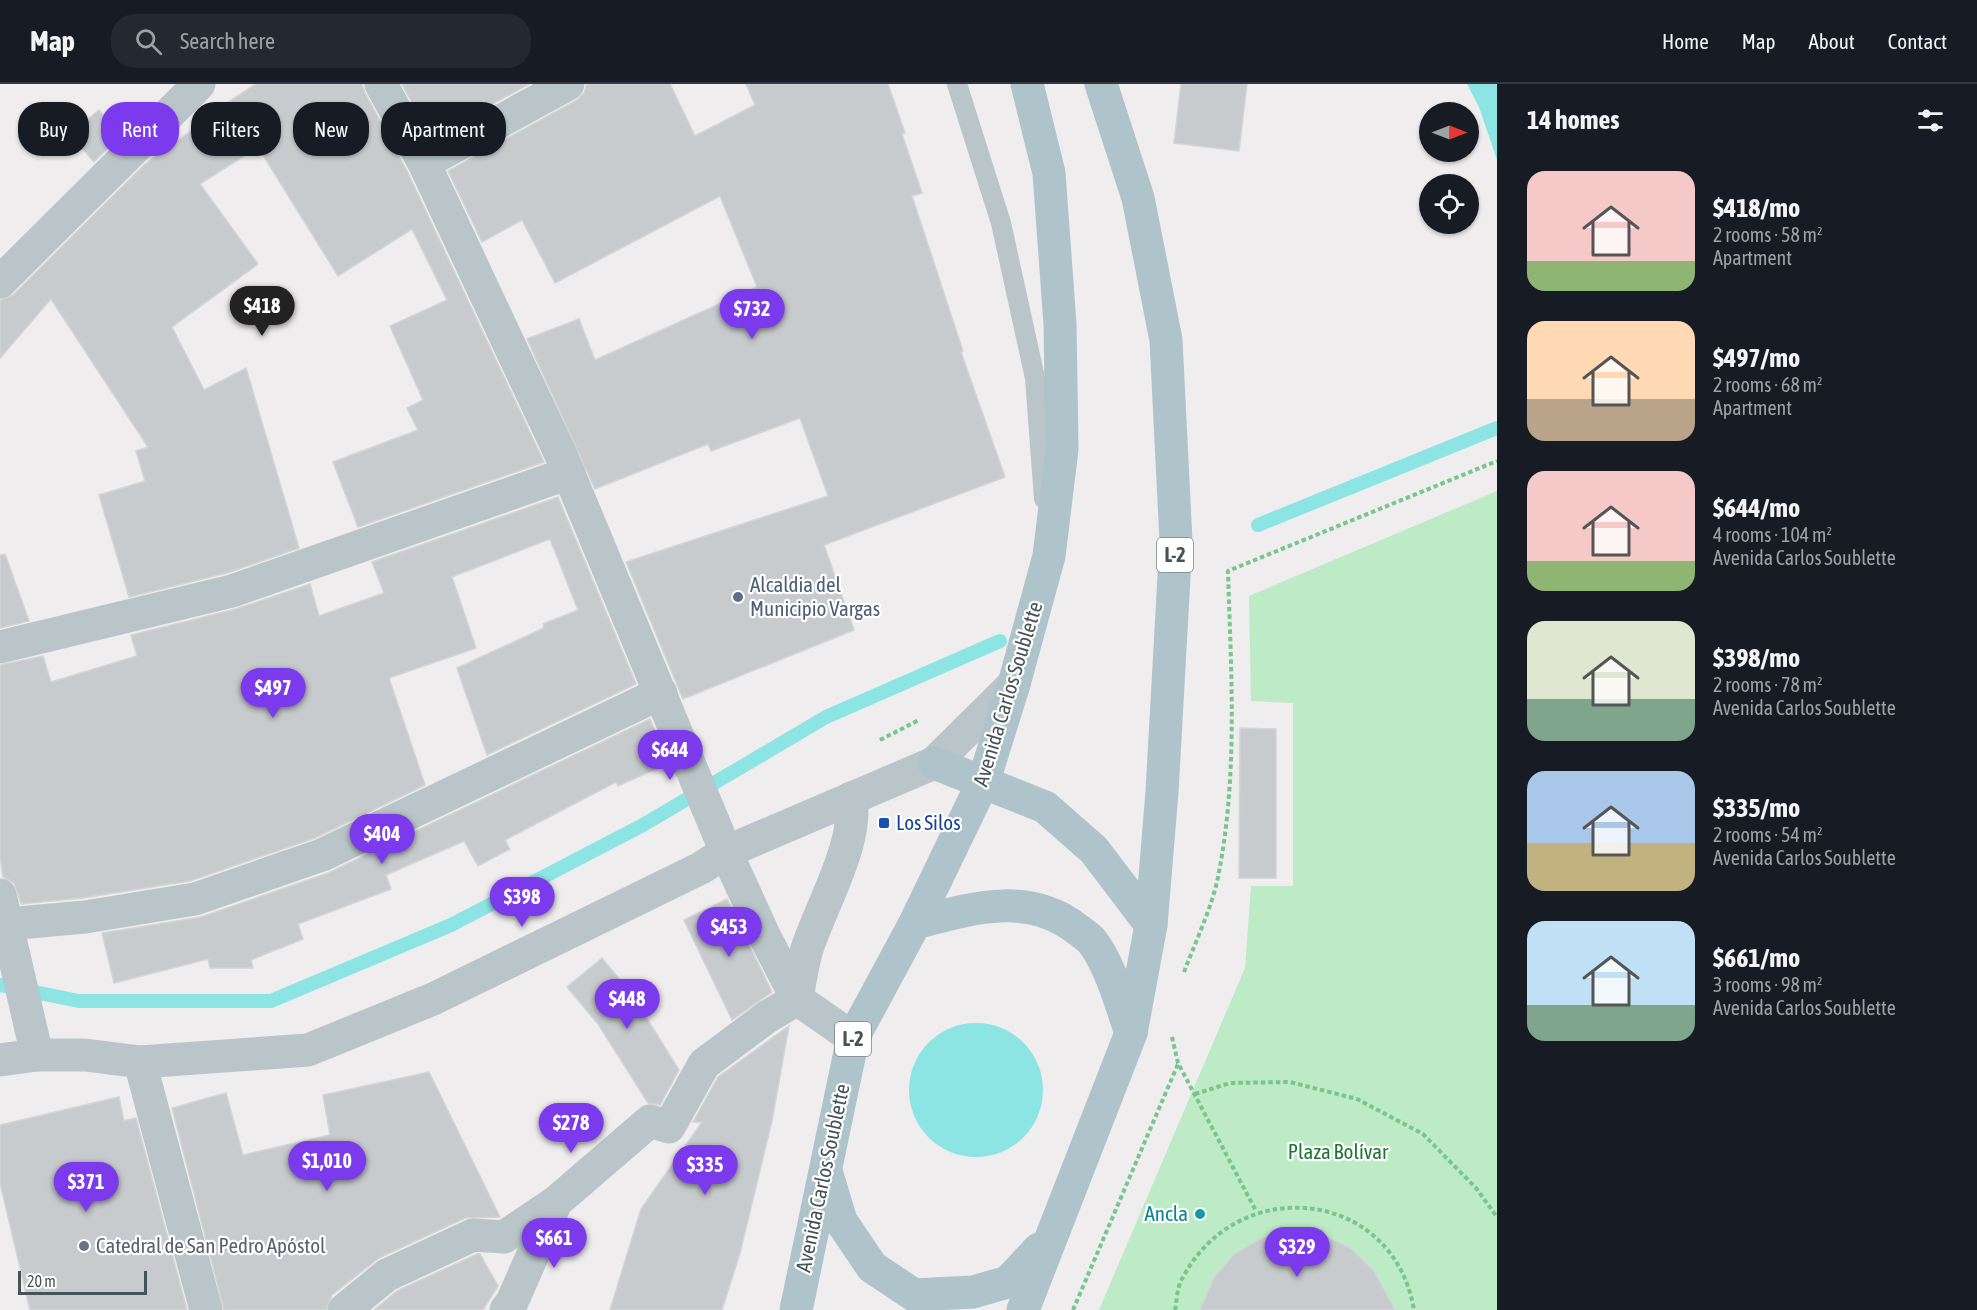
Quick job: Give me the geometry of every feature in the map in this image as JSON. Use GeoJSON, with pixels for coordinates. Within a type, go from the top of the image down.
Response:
{"type":"FeatureCollection","features":[{"type":"Feature","properties":{"kind":"main road","name":"Avenida Carlos Soublette"},"geometry":{"type":"LineString","coordinates":[[796,1310],[824,1167],[853,1038],[915,923],[984,780],[1014,684],[1049,556],[1062,449],[1060,324],[1049,173],[1027,84]]}},
{"type":"Feature","properties":{"kind":"main road","name":"L-2"},"geometry":{"type":"LineString","coordinates":[[1023,1310],[1131,1033],[1150,925],[1162,792],[1176,541],[1166,340],[1138,198],[1101,84]]}},
{"type":"Feature","properties":{"kind":"main road"},"geometry":{"type":"LineString","coordinates":[[934,763],[984,780],[1045,807],[1094,850],[1150,925]]}},
{"type":"Feature","properties":{"kind":"main road"},"geometry":{"type":"LineString","coordinates":[[915,923],[965,910],[1017,904],[1060,915],[1091,940],[1110,977],[1131,1033]]}},
{"type":"Feature","properties":{"kind":"main road","name":"L-2"},"geometry":{"type":"LineString","coordinates":[[824,1167],[841,1221],[872,1267],[914,1295],[973,1292],[1008,1282],[1053,1233]]}},
{"type":"Feature","properties":{"kind":"street"},"geometry":{"type":"LineString","coordinates":[[0,282],[199,84]]}},
{"type":"Feature","properties":{"kind":"street"},"geometry":{"type":"LineString","coordinates":[[381,84],[424,163],[569,472],[726,852],[797,999],[853,1038]]}},
{"type":"Feature","properties":{"kind":"street"},"geometry":{"type":"LineString","coordinates":[[424,163],[568,84]]}},
{"type":"Feature","properties":{"kind":"street"},"geometry":{"type":"LineString","coordinates":[[0,647],[232,591],[569,472]]}},
{"type":"Feature","properties":{"kind":"street"},"geometry":{"type":"LineString","coordinates":[[0,1060],[35,1047],[140,1062],[308,1050],[434,999],[701,868],[726,852],[934,763],[1014,684]]}},
{"type":"Feature","properties":{"kind":"street"},"geometry":{"type":"LineString","coordinates":[[35,1047],[4,909],[85,917],[195,899],[322,855],[661,693]]}},
{"type":"Feature","properties":{"kind":"street"},"geometry":{"type":"LineString","coordinates":[[344,1310],[387,1275],[473,1235],[504,1237],[556,1202],[650,1121],[669,1127],[704,1064],[767,1017],[797,999],[806,951],[845,849],[854,811],[851,798]]}},
{"type":"Feature","properties":{"kind":"street"},"geometry":{"type":"LineString","coordinates":[[140,1062],[206,1310]]}},
{"type":"Feature","properties":{"kind":"street"},"geometry":{"type":"LineString","coordinates":[[506,1310],[512,1302],[556,1202]]}},
{"type":"Feature","properties":{"kind":"lane"},"geometry":{"type":"LineString","coordinates":[[957,84],[1001,223],[1035,378],[1049,556]]}},
{"type":"Feature","properties":{"kind":"path"},"geometry":{"type":"LineString","coordinates":[[1181,981],[1219,875],[1231,790],[1228,571],[1497,461]]}},
{"type":"Feature","properties":{"kind":"path"},"geometry":{"type":"LineString","coordinates":[[1170,1032],[1178,1063],[1256,1212]]}},
{"type":"Feature","properties":{"kind":"path"},"geometry":{"type":"LineString","coordinates":[[1073,1310],[1178,1063]]}},
{"type":"Feature","properties":{"kind":"path"},"geometry":{"type":"LineString","coordinates":[[1195,1094],[1230,1083],[1290,1082],[1357,1099],[1423,1134],[1476,1188],[1497,1217]]}},
{"type":"Feature","properties":{"kind":"path"},"geometry":{"type":"LineString","coordinates":[[1175,1310],[1181,1280],[1212,1238],[1256,1212],[1303,1206],[1349,1218],[1386,1247],[1411,1288],[1414,1310]]}},
{"type":"Feature","properties":{"kind":"green space","name":"Plaza Bolívar"},"geometry":{"type":"Polygon","coordinates":[[[1497,491],[1497,1310],[1099,1310],[1245,968],[1251,886],[1293,886],[1293,703],[1251,701],[1249,596],[1497,491]]]}},
{"type":"Feature","properties":{"kind":"water"},"geometry":{"type":"Polygon","coordinates":[[[1467,84],[1497,84],[1497,160],[1479,102],[1476,102],[1467,84]]]}},
{"type":"Feature","properties":{"kind":"water"},"geometry":{"type":"Polygon","coordinates":[[[976,1023],[1002,1028],[1023,1043],[1038,1064],[1043,1090],[1038,1116],[1023,1137],[1002,1152],[976,1157],[950,1152],[929,1137],[914,1116],[909,1090],[914,1064],[929,1043],[950,1028],[976,1023]]]}},
{"type":"Feature","properties":{"kind":"building"},"geometry":{"type":"Polygon","coordinates":[[[256,84],[362,84],[381,123],[381,156],[399,156],[407,171],[544,462],[358,527],[333,462],[418,430],[407,408],[423,400],[390,326],[447,300],[412,229],[338,276],[264,156],[281,156],[281,102],[228,102],[256,84]]]}},
{"type":"Feature","properties":{"kind":"building"},"geometry":{"type":"Polygon","coordinates":[[[402,84],[529,84],[496,102],[412,102],[402,84]]]}},
{"type":"Feature","properties":{"kind":"building"},"geometry":{"type":"Polygon","coordinates":[[[587,84],[670,84],[695,136],[755,105],[746,84],[888,84],[922,193],[912,196],[963,351],[961,352],[1005,477],[824,545],[854,630],[683,699],[626,562],[828,496],[800,418],[711,451],[708,444],[595,489],[527,339],[579,319],[595,360],[757,287],[720,196],[555,283],[522,220],[482,242],[448,171],[475,156],[506,156],[506,139],[577,100],[584,93],[587,84]]]}},
{"type":"Feature","properties":{"kind":"building"},"geometry":{"type":"Polygon","coordinates":[[[1181,84],[1247,84],[1239,151],[1174,143],[1181,84]]]}},
{"type":"Feature","properties":{"kind":"building"},"geometry":{"type":"Polygon","coordinates":[[[99,110],[101,112],[101,155],[94,162],[89,156],[89,118],[99,110]]]}},
{"type":"Feature","properties":{"kind":"building"},"geometry":{"type":"Polygon","coordinates":[[[191,131],[191,156],[244,156],[200,184],[258,264],[172,327],[204,390],[246,368],[299,548],[227,573],[129,597],[99,495],[145,481],[136,451],[148,447],[51,299],[0,358],[0,300],[13,295],[144,165],[156,156],[179,156],[179,139],[191,131]]]}},
{"type":"Feature","properties":{"kind":"building"},"geometry":{"type":"Polygon","coordinates":[[[558,497],[636,684],[487,755],[457,668],[544,628],[543,624],[578,610],[550,539],[452,577],[476,648],[389,678],[425,785],[315,838],[190,881],[83,898],[21,904],[14,883],[3,877],[0,857],[0,665],[43,656],[51,682],[137,656],[131,635],[236,609],[310,584],[319,616],[384,593],[372,562],[558,497]]]}},
{"type":"Feature","properties":{"kind":"building"},"geometry":{"type":"Polygon","coordinates":[[[5,554],[29,621],[0,628],[0,555],[5,554]]]}},
{"type":"Feature","properties":{"kind":"building"},"geometry":{"type":"Polygon","coordinates":[[[650,719],[669,763],[618,786],[616,782],[505,840],[510,849],[478,866],[464,841],[386,875],[391,889],[298,924],[303,939],[251,960],[253,968],[210,968],[208,959],[114,983],[102,933],[201,917],[328,873],[650,719]]]}},
{"type":"Feature","properties":{"kind":"building"},"geometry":{"type":"Polygon","coordinates":[[[1240,728],[1276,729],[1276,878],[1239,878],[1240,728]]]}},
{"type":"Feature","properties":{"kind":"building"},"geometry":{"type":"Polygon","coordinates":[[[727,899],[772,992],[732,1020],[684,920],[727,899]]]}},
{"type":"Feature","properties":{"kind":"building"},"geometry":{"type":"Polygon","coordinates":[[[602,958],[633,996],[679,1070],[660,1105],[648,1103],[598,1024],[567,987],[602,958]]]}},
{"type":"Feature","properties":{"kind":"building"},"geometry":{"type":"Polygon","coordinates":[[[789,1026],[772,1121],[740,1253],[722,1310],[610,1310],[641,1209],[702,1122],[693,1122],[718,1077],[789,1026]]]}},
{"type":"Feature","properties":{"kind":"building"},"geometry":{"type":"Polygon","coordinates":[[[429,1072],[500,1217],[465,1218],[379,1258],[332,1295],[326,1310],[224,1310],[172,1108],[226,1093],[243,1155],[330,1135],[323,1095],[429,1072]]]}},
{"type":"Feature","properties":{"kind":"building","name":"Catedral de San Pedro Apóstol"},"geometry":{"type":"Polygon","coordinates":[[[119,1097],[124,1121],[136,1118],[187,1310],[30,1310],[0,1183],[0,1125],[119,1097]]]}},
{"type":"Feature","properties":{"kind":"building"},"geometry":{"type":"Polygon","coordinates":[[[1293,1232],[1324,1235],[1352,1249],[1374,1271],[1395,1310],[1200,1310],[1214,1278],[1234,1254],[1262,1238],[1293,1232]]]}},
{"type":"Feature","properties":{"kind":"building"},"geometry":{"type":"Polygon","coordinates":[[[480,1254],[498,1286],[483,1310],[374,1310],[397,1291],[480,1254]]]}},
{"type":"Feature","properties":{"kind":"waterway"},"geometry":{"type":"LineString","coordinates":[[1258,525],[1497,428]]}},
{"type":"Feature","properties":{"kind":"waterway"},"geometry":{"type":"LineString","coordinates":[[0,985],[79,1001],[271,1001],[451,925],[643,825],[826,717],[1000,641]]}},
{"type":"Feature","properties":{"kind":"place","name":"Alcaldia del Municipio Vargas"},"geometry":{"type":"Point","coordinates":[738,597]}},
{"type":"Feature","properties":{"kind":"place","name":"Los Silos"},"geometry":{"type":"Point","coordinates":[884,823]}},
{"type":"Feature","properties":{"kind":"place","name":"Ancla"},"geometry":{"type":"Point","coordinates":[1200,1214]}},
{"type":"Feature","properties":{"kind":"place","name":"Catedral de San Pedro Apóstol"},"geometry":{"type":"Point","coordinates":[84,1246]}}]}
